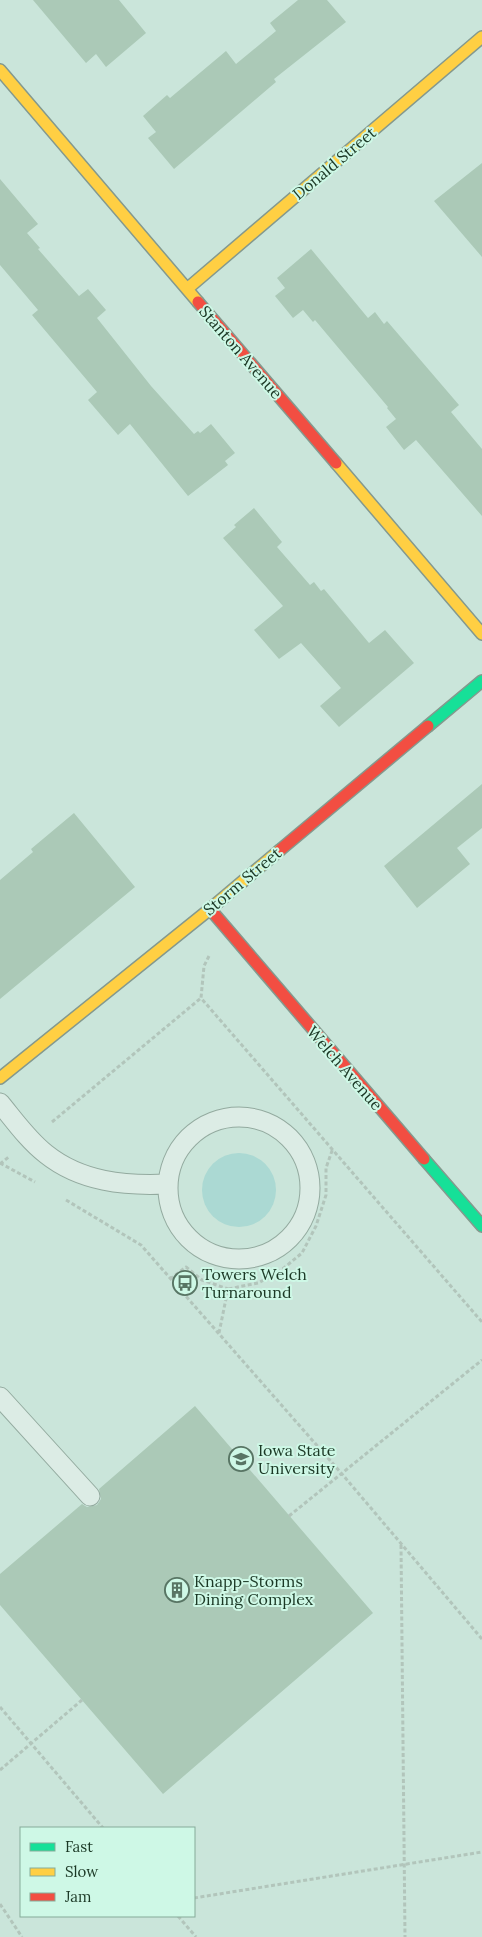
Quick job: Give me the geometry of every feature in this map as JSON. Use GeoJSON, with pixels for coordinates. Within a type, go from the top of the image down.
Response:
{"type":"FeatureCollection","features":[{"type":"Feature","properties":{"kind":"street","name":"Donald Street"},"geometry":{"type":"LineString","coordinates":[[187,289],[482,37]]}},
{"type":"Feature","properties":{"kind":"street","name":"Stanton Avenue"},"geometry":{"type":"LineString","coordinates":[[0,70],[482,634]]}},
{"type":"Feature","properties":{"kind":"street","name":"Storm Street"},"geometry":{"type":"LineString","coordinates":[[0,1078],[210,909],[482,681]]}},
{"type":"Feature","properties":{"kind":"street","name":"Welch Avenue"},"geometry":{"type":"LineString","coordinates":[[210,909],[482,1226]]}},
{"type":"Feature","properties":{"kind":"lane"},"geometry":{"type":"LineString","coordinates":[[0,1103],[46,1155],[89,1178],[137,1185],[167,1184]]}},
{"type":"Feature","properties":{"kind":"lane"},"geometry":{"type":"LineString","coordinates":[[235,1116],[260,1119],[281,1130],[299,1148],[308,1170],[310,1193],[305,1216],[293,1235],[275,1250],[253,1258],[230,1260],[208,1254],[189,1240],[175,1222],[167,1200],[167,1184],[175,1154],[191,1135],[212,1122],[235,1116]]}},
{"type":"Feature","properties":{"kind":"lane"},"geometry":{"type":"LineString","coordinates":[[0,1397],[90,1496]]}},
{"type":"Feature","properties":{"kind":"path"},"geometry":{"type":"LineString","coordinates":[[50,1124],[201,998],[204,966],[213,949]]}},
{"type":"Feature","properties":{"kind":"path"},"geometry":{"type":"LineString","coordinates":[[201,998],[482,1322]]}},
{"type":"Feature","properties":{"kind":"path"},"geometry":{"type":"LineString","coordinates":[[170,1279],[186,1267],[202,1280],[228,1289],[258,1283],[279,1272],[302,1253],[316,1226],[326,1195],[326,1168],[333,1148]]}},
{"type":"Feature","properties":{"kind":"path"},"geometry":{"type":"LineString","coordinates":[[0,1164],[10,1156]]}},
{"type":"Feature","properties":{"kind":"path"},"geometry":{"type":"LineString","coordinates":[[67,1200],[141,1245],[342,1474],[482,1639]]}},
{"type":"Feature","properties":{"kind":"path"},"geometry":{"type":"LineString","coordinates":[[218,1334],[228,1289]]}},
{"type":"Feature","properties":{"kind":"path"},"geometry":{"type":"LineString","coordinates":[[290,1516],[482,1360]]}},
{"type":"Feature","properties":{"kind":"path"},"geometry":{"type":"LineString","coordinates":[[401,1544],[405,1937]]}},
{"type":"Feature","properties":{"kind":"path"},"geometry":{"type":"LineString","coordinates":[[0,1770],[82,1700]]}},
{"type":"Feature","properties":{"kind":"path"},"geometry":{"type":"LineString","coordinates":[[0,1707],[102,1827]]}},
{"type":"Feature","properties":{"kind":"path"},"geometry":{"type":"LineString","coordinates":[[195,1898],[482,1852]]}},
{"type":"Feature","properties":{"kind":"path"},"geometry":{"type":"LineString","coordinates":[[0,1904],[22,1937]]}},
{"type":"Feature","properties":{"kind":"path"},"geometry":{"type":"LineString","coordinates":[[179,1917],[196,1937]]}},
{"type":"Feature","properties":{"kind":"shaded area"},"geometry":{"type":"Polygon","coordinates":[[[239,1153],[260,1159],[270,1169],[276,1190],[270,1211],[260,1221],[239,1227],[218,1221],[208,1211],[202,1190],[208,1169],[218,1159],[239,1153]]]}},
{"type":"Feature","properties":{"kind":"building"},"geometry":{"type":"Polygon","coordinates":[[[33,0],[119,0],[146,33],[106,67],[96,54],[86,63],[33,0]]]}},
{"type":"Feature","properties":{"kind":"building"},"geometry":{"type":"Polygon","coordinates":[[[298,0],[327,0],[346,22],[274,79],[276,82],[174,169],[148,138],[156,132],[143,116],[167,95],[170,98],[226,51],[236,64],[276,31],[270,23],[298,0]]]}},
{"type":"Feature","properties":{"kind":"building"},"geometry":{"type":"Polygon","coordinates":[[[482,163],[482,257],[434,201],[482,163]]]}},
{"type":"Feature","properties":{"kind":"building"},"geometry":{"type":"Polygon","coordinates":[[[0,179],[38,224],[27,233],[40,248],[38,249],[79,296],[88,289],[106,310],[97,318],[151,386],[194,434],[198,431],[200,433],[211,424],[235,453],[225,461],[228,465],[188,496],[130,424],[118,435],[88,400],[97,392],[32,315],[38,310],[0,265],[0,179]]]}},
{"type":"Feature","properties":{"kind":"building"},"geometry":{"type":"Polygon","coordinates":[[[311,249],[368,318],[375,312],[384,324],[387,321],[459,405],[451,412],[482,449],[482,516],[416,440],[404,450],[386,427],[396,419],[388,407],[315,320],[313,322],[303,310],[293,318],[275,296],[285,288],[277,278],[311,249]]]}},
{"type":"Feature","properties":{"kind":"building"},"geometry":{"type":"Polygon","coordinates":[[[254,508],[282,542],[277,547],[310,585],[314,582],[321,591],[324,589],[369,643],[385,630],[414,663],[339,727],[320,706],[341,688],[301,643],[279,659],[254,630],[283,606],[223,538],[236,527],[234,525],[254,508]]]}},
{"type":"Feature","properties":{"kind":"building"},"geometry":{"type":"Polygon","coordinates":[[[482,784],[482,828],[457,848],[470,864],[417,908],[384,866],[482,784]]]}},
{"type":"Feature","properties":{"kind":"building"},"geometry":{"type":"Polygon","coordinates":[[[74,813],[135,887],[0,999],[0,880],[33,852],[31,849],[74,813]]]}},
{"type":"Feature","properties":{"kind":"building","name":"Knapp-Storms Dining Complex"},"geometry":{"type":"Polygon","coordinates":[[[195,1406],[373,1613],[163,1794],[0,1605],[0,1574],[82,1504],[87,1507],[97,1505],[101,1499],[99,1489],[195,1406]]]}},
{"type":"Feature","properties":{"kind":"traffic: fast"},"geometry":{"type":"LineString","coordinates":[[428,726],[482,681]]}},
{"type":"Feature","properties":{"kind":"traffic: fast"},"geometry":{"type":"LineString","coordinates":[[424,1159],[482,1226]]}},
{"type":"Feature","properties":{"kind":"traffic: slow"},"geometry":{"type":"LineString","coordinates":[[187,289],[482,37]]}},
{"type":"Feature","properties":{"kind":"traffic: slow"},"geometry":{"type":"LineString","coordinates":[[0,70],[198,302]]}},
{"type":"Feature","properties":{"kind":"traffic: slow"},"geometry":{"type":"LineString","coordinates":[[336,463],[482,634]]}},
{"type":"Feature","properties":{"kind":"traffic: slow"},"geometry":{"type":"LineString","coordinates":[[0,1078],[210,909],[280,850]]}},
{"type":"Feature","properties":{"kind":"traffic: jam"},"geometry":{"type":"LineString","coordinates":[[198,302],[336,463]]}},
{"type":"Feature","properties":{"kind":"traffic: jam"},"geometry":{"type":"LineString","coordinates":[[280,850],[428,726]]}},
{"type":"Feature","properties":{"kind":"traffic: jam"},"geometry":{"type":"LineString","coordinates":[[210,909],[424,1159]]}},
{"type":"Feature","properties":{"kind":"place","name":"Towers Welch Turnaround"},"geometry":{"type":"Point","coordinates":[185,1283]}},
{"type":"Feature","properties":{"kind":"place","name":"Iowa State University"},"geometry":{"type":"Point","coordinates":[241,1459]}},
{"type":"Feature","properties":{"kind":"place","name":"Knapp-Storms Dining Complex"},"geometry":{"type":"Point","coordinates":[177,1590]}}]}
